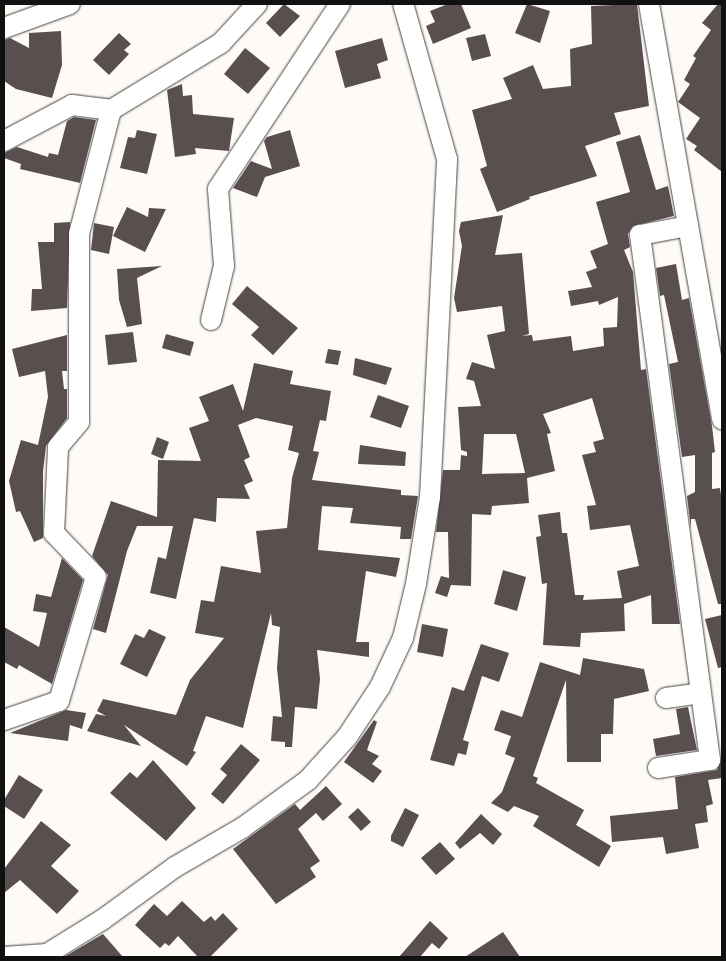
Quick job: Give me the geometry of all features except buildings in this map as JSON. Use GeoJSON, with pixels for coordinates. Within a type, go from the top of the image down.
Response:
{"type":"FeatureCollection","features":[{"type":"Feature","properties":{"kind":"street"},"geometry":{"type":"LineString","coordinates":[[4,28],[70,4]]}},
{"type":"Feature","properties":{"kind":"street"},"geometry":{"type":"LineString","coordinates":[[4,141],[72,105],[110,110],[221,43],[257,4]]}},
{"type":"Feature","properties":{"kind":"street"},"geometry":{"type":"LineString","coordinates":[[211,320],[224,266],[218,190],[340,4]]}},
{"type":"Feature","properties":{"kind":"street"},"geometry":{"type":"LineString","coordinates":[[4,957],[43,955],[102,920],[175,867],[242,828],[308,780],[347,737],[380,687],[404,638],[416,584],[430,497],[448,159],[403,4]]}},
{"type":"Feature","properties":{"kind":"street"},"geometry":{"type":"LineString","coordinates":[[649,4],[722,420]]}},
{"type":"Feature","properties":{"kind":"street"},"geometry":{"type":"LineString","coordinates":[[4,720],[60,701],[96,577],[54,533],[58,447],[79,422],[79,234],[110,110]]}},
{"type":"Feature","properties":{"kind":"street"},"geometry":{"type":"LineString","coordinates":[[658,768],[710,760],[640,235],[688,226]]}},
{"type":"Feature","properties":{"kind":"street"},"geometry":{"type":"LineString","coordinates":[[666,698],[701,693]]}}]}
